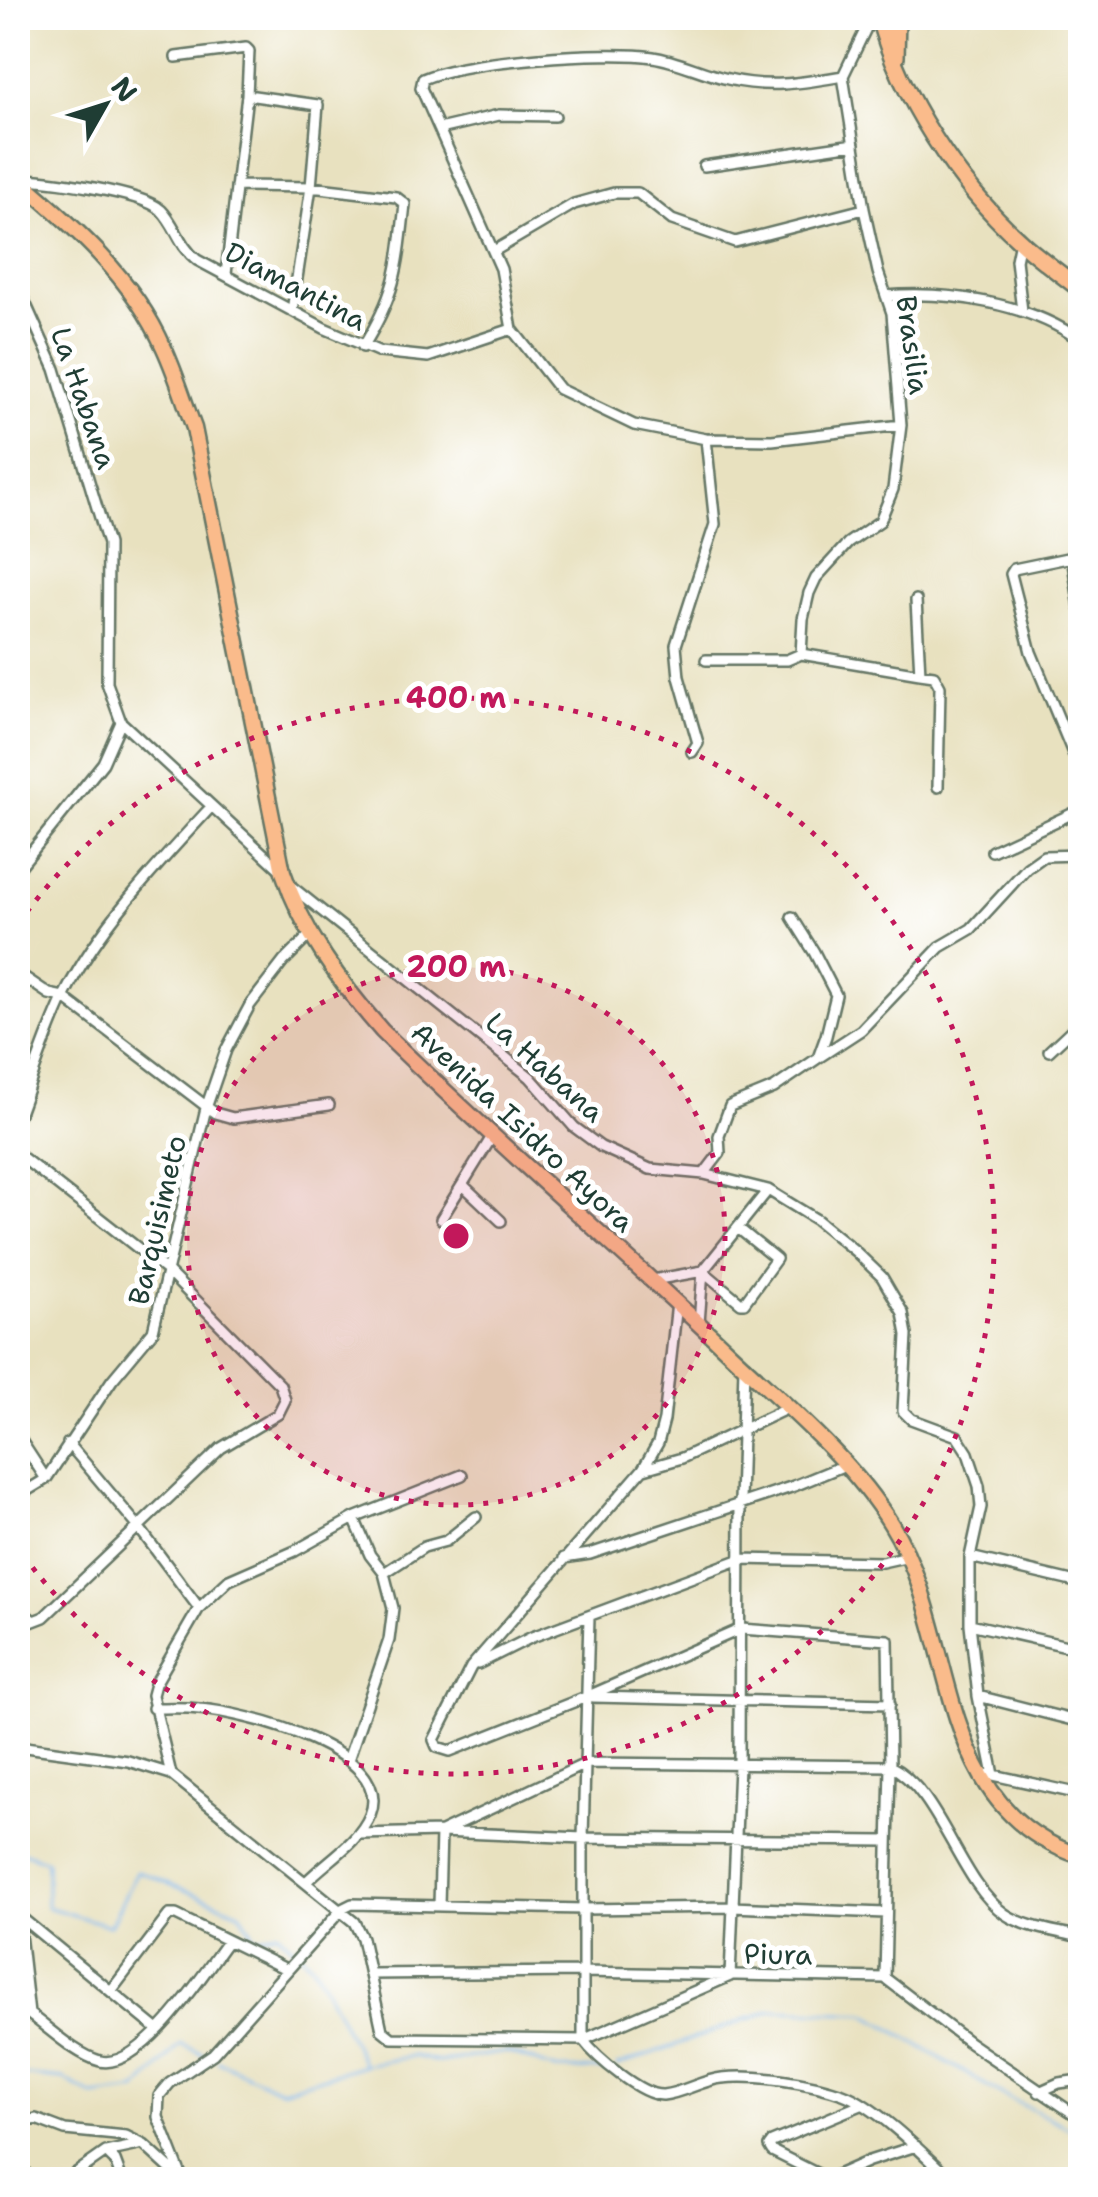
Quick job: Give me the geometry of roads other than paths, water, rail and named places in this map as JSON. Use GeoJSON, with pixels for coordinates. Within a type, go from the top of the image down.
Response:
{"type":"FeatureCollection","features":[{"type":"Feature","properties":{"kind":"highway"},"geometry":{"type":"LineString","coordinates":[[879,18],[903,85],[948,156],[1020,241],[1080,289]]}},
{"type":"Feature","properties":{"kind":"highway"},"geometry":{"type":"LineString","coordinates":[[897,18],[897,66]]}},
{"type":"Feature","properties":{"kind":"main road","name":"Avenida Isidro Ayora"},"geometry":{"type":"LineString","coordinates":[[18,179],[100,252],[146,312],[175,374],[194,428],[285,877],[311,934],[334,971],[382,1031],[744,1366],[876,1501],[909,1556],[977,1771],[1020,1826],[1044,1842],[1080,1856]]}},
{"type":"Feature","properties":{"kind":"street"},"geometry":{"type":"LineString","coordinates":[[871,18],[842,76],[779,87],[728,79],[653,57],[593,57],[482,64],[432,75],[423,79],[421,88],[501,268],[512,329],[560,389],[634,425],[706,439],[772,440],[901,425]]}},
{"type":"Feature","properties":{"kind":"street"},"geometry":{"type":"LineString","coordinates":[[176,58],[248,49],[248,95],[226,274]]}},
{"type":"Feature","properties":{"kind":"street","name":"Brasilia"},"geometry":{"type":"LineString","coordinates":[[801,654],[806,606],[816,578],[848,543],[880,521],[894,489],[901,425],[892,313],[864,209],[842,76]]}},
{"type":"Feature","properties":{"kind":"street"},"geometry":{"type":"LineString","coordinates":[[248,95],[318,106],[311,187],[292,311]]}},
{"type":"Feature","properties":{"kind":"street"},"geometry":{"type":"LineString","coordinates":[[439,129],[499,116],[555,116]]}},
{"type":"Feature","properties":{"kind":"street"},"geometry":{"type":"LineString","coordinates":[[704,166],[854,144]]}},
{"type":"Feature","properties":{"kind":"street","name":"Diamantina"},"geometry":{"type":"LineString","coordinates":[[18,179],[51,179],[153,205],[168,219],[186,251],[363,347],[428,357],[512,329]]}},
{"type":"Feature","properties":{"kind":"street"},"geometry":{"type":"LineString","coordinates":[[236,186],[311,187],[396,197],[405,204],[396,278],[384,313],[363,347]]}},
{"type":"Feature","properties":{"kind":"street"},"geometry":{"type":"LineString","coordinates":[[494,251],[574,204],[614,193],[638,193],[672,220],[735,242],[864,209]]}},
{"type":"Feature","properties":{"kind":"street"},"geometry":{"type":"LineString","coordinates":[[1020,241],[1016,260],[1022,310]]}},
{"type":"Feature","properties":{"kind":"street","name":"La Habana"},"geometry":{"type":"LineString","coordinates":[[18,287],[55,368],[108,544],[107,683],[121,722],[285,877],[530,1077],[574,1127],[601,1148],[650,1169],[704,1174],[768,1190],[817,1220],[882,1277],[903,1314],[907,1334],[903,1412],[957,1436],[968,1453],[982,1497],[970,1557]]}},
{"type":"Feature","properties":{"kind":"street"},"geometry":{"type":"LineString","coordinates":[[886,296],[959,299],[1022,310],[1080,340]]}},
{"type":"Feature","properties":{"kind":"street"},"geometry":{"type":"LineString","coordinates":[[692,752],[698,743],[678,677],[676,644],[715,524],[706,439]]}},
{"type":"Feature","properties":{"kind":"street"},"geometry":{"type":"LineString","coordinates":[[1080,506],[1072,556],[1080,608]]}},
{"type":"Feature","properties":{"kind":"street"},"geometry":{"type":"LineString","coordinates":[[1072,556],[1014,569],[1011,574],[1031,652],[1080,770]]}},
{"type":"Feature","properties":{"kind":"street"},"geometry":{"type":"LineString","coordinates":[[916,600],[920,674]]}},
{"type":"Feature","properties":{"kind":"street"},"geometry":{"type":"LineString","coordinates":[[706,660],[788,660],[801,654],[934,676],[940,687],[938,787]]}},
{"type":"Feature","properties":{"kind":"street"},"geometry":{"type":"LineString","coordinates":[[18,869],[102,763],[121,722]]}},
{"type":"Feature","properties":{"kind":"street"},"geometry":{"type":"LineString","coordinates":[[18,1116],[64,997],[102,935],[211,806]]}},
{"type":"Feature","properties":{"kind":"street"},"geometry":{"type":"LineString","coordinates":[[992,851],[1080,810]]}},
{"type":"Feature","properties":{"kind":"street"},"geometry":{"type":"LineString","coordinates":[[704,1174],[720,1154],[719,1136],[730,1106],[774,1088],[861,1030],[940,946],[971,929],[1027,868],[1044,856],[1080,855]]}},
{"type":"Feature","properties":{"kind":"street"},"geometry":{"type":"LineString","coordinates":[[792,917],[836,995],[818,1058]]}},
{"type":"Feature","properties":{"kind":"street","name":"Barquisimeto"},"geometry":{"type":"LineString","coordinates":[[18,1496],[46,1479],[112,1380],[153,1331],[206,1108],[226,1050],[242,1016],[284,961],[311,934]]}},
{"type":"Feature","properties":{"kind":"street"},"geometry":{"type":"LineString","coordinates":[[18,972],[49,994],[64,997],[206,1108],[233,1118],[329,1105]]}},
{"type":"Feature","properties":{"kind":"street"},"geometry":{"type":"LineString","coordinates":[[1049,1050],[1080,1022]]}},
{"type":"Feature","properties":{"kind":"street"},"geometry":{"type":"LineString","coordinates":[[441,1219],[494,1135]]}},
{"type":"Feature","properties":{"kind":"street"},"geometry":{"type":"LineString","coordinates":[[18,1154],[167,1270],[280,1385],[285,1400],[278,1414],[220,1448],[44,1616],[18,1627]]}},
{"type":"Feature","properties":{"kind":"street"},"geometry":{"type":"LineString","coordinates":[[463,1185],[502,1221]]}},
{"type":"Feature","properties":{"kind":"street"},"geometry":{"type":"LineString","coordinates":[[699,1324],[704,1270],[768,1190]]}},
{"type":"Feature","properties":{"kind":"street"},"geometry":{"type":"LineString","coordinates":[[704,1270],[740,1304],[744,1303],[776,1259],[738,1228]]}},
{"type":"Feature","properties":{"kind":"street"},"geometry":{"type":"LineString","coordinates":[[653,1280],[704,1270]]}},
{"type":"Feature","properties":{"kind":"street"},"geometry":{"type":"LineString","coordinates":[[676,1303],[664,1420],[658,1443],[643,1469],[471,1667],[435,1733],[438,1747],[450,1751],[741,1629],[888,1640],[890,1766],[885,1978],[1080,2118]]}},
{"type":"Feature","properties":{"kind":"street"},"geometry":{"type":"LineString","coordinates":[[18,1746],[128,1761],[171,1774],[342,1909],[362,1938],[370,1974],[582,1972],[730,1976],[739,1766],[744,1366]]}},
{"type":"Feature","properties":{"kind":"street"},"geometry":{"type":"LineString","coordinates":[[643,1469],[682,1458],[788,1408]]}},
{"type":"Feature","properties":{"kind":"street"},"geometry":{"type":"LineString","coordinates":[[18,1436],[46,1479]]}},
{"type":"Feature","properties":{"kind":"street"},"geometry":{"type":"LineString","coordinates":[[68,1443],[137,1525],[199,1608]]}},
{"type":"Feature","properties":{"kind":"street"},"geometry":{"type":"LineString","coordinates":[[564,1558],[590,1554],[844,1466]]}},
{"type":"Feature","properties":{"kind":"street"},"geometry":{"type":"LineString","coordinates":[[171,1774],[153,1708],[154,1684],[199,1608],[229,1580],[295,1551],[354,1518],[462,1475]]}},
{"type":"Feature","properties":{"kind":"street"},"geometry":{"type":"LineString","coordinates":[[384,1573],[424,1547],[446,1541],[476,1517]]}},
{"type":"Feature","properties":{"kind":"street"},"geometry":{"type":"LineString","coordinates":[[348,1760],[389,1640],[393,1608],[384,1573],[370,1554],[354,1518]]}},
{"type":"Feature","properties":{"kind":"street"},"geometry":{"type":"LineString","coordinates":[[471,1667],[532,1637],[741,1559],[882,1562],[909,1556]]}},
{"type":"Feature","properties":{"kind":"street"},"geometry":{"type":"LineString","coordinates":[[994,1775],[978,1696],[970,1624],[970,1557],[1080,1582]]}},
{"type":"Feature","properties":{"kind":"street"},"geometry":{"type":"LineString","coordinates":[[18,1608],[30,1619]]}},
{"type":"Feature","properties":{"kind":"street"},"geometry":{"type":"LineString","coordinates":[[590,1616],[582,2040],[596,2057],[649,2092],[663,2094],[718,2078],[745,2077],[836,2092],[861,2105],[916,2146],[951,2180]]}},
{"type":"Feature","properties":{"kind":"street"},"geometry":{"type":"LineString","coordinates":[[970,1624],[1080,1649]]}},
{"type":"Feature","properties":{"kind":"street"},"geometry":{"type":"LineString","coordinates":[[978,1696],[1080,1722]]}},
{"type":"Feature","properties":{"kind":"street"},"geometry":{"type":"LineString","coordinates":[[586,1697],[890,1704]]}},
{"type":"Feature","properties":{"kind":"street"},"geometry":{"type":"LineString","coordinates":[[153,1708],[202,1708],[265,1722],[320,1742],[348,1760],[373,1788],[370,1814],[360,1834],[307,1881]]}},
{"type":"Feature","properties":{"kind":"street"},"geometry":{"type":"LineString","coordinates":[[442,1832],[586,1763],[890,1766],[902,1772],[922,1797],[988,1898],[1003,1913],[1019,1922],[1080,1937]]}},
{"type":"Feature","properties":{"kind":"street"},"geometry":{"type":"LineString","coordinates":[[977,1771],[1080,1794]]}},
{"type":"Feature","properties":{"kind":"street"},"geometry":{"type":"LineString","coordinates":[[360,1834],[442,1832],[583,1838],[888,1841]]}},
{"type":"Feature","properties":{"kind":"street"},"geometry":{"type":"LineString","coordinates":[[439,1905],[442,1832]]}},
{"type":"Feature","properties":{"kind":"street"},"geometry":{"type":"LineString","coordinates":[[182,2180],[158,2116],[159,2096],[212,2054],[342,1909],[366,1903],[584,1909],[732,1907],[885,1913]]}},
{"type":"Feature","properties":{"kind":"street"},"geometry":{"type":"LineString","coordinates":[[18,1916],[158,2030]]}},
{"type":"Feature","properties":{"kind":"street"},"geometry":{"type":"LineString","coordinates":[[18,1916],[28,2014],[84,2054],[107,2062],[132,2052],[158,2030],[227,1942]]}},
{"type":"Feature","properties":{"kind":"street"},"geometry":{"type":"LineString","coordinates":[[111,1990],[164,1918],[176,1916],[286,1969]]}},
{"type":"Feature","properties":{"kind":"street","name":"Piura"},"geometry":{"type":"LineString","coordinates":[[370,1974],[385,2035],[392,2038],[582,2040],[730,1976],[885,1978]]}},
{"type":"Feature","properties":{"kind":"street"},"geometry":{"type":"LineString","coordinates":[[18,2022],[28,2014]]}},
{"type":"Feature","properties":{"kind":"street"},"geometry":{"type":"LineString","coordinates":[[1040,2092],[1059,2082],[1080,2080]]}},
{"type":"Feature","properties":{"kind":"street"},"geometry":{"type":"LineString","coordinates":[[861,2105],[769,2146],[828,2180],[916,2146]]}},
{"type":"Feature","properties":{"kind":"street"},"geometry":{"type":"LineString","coordinates":[[18,2124],[36,2118],[70,2131],[126,2136],[144,2145],[182,2180]]}},
{"type":"Feature","properties":{"kind":"street"},"geometry":{"type":"LineString","coordinates":[[66,2180],[106,2152],[144,2145]]}},
{"type":"Feature","properties":{"kind":"street"},"geometry":{"type":"LineString","coordinates":[[106,2152],[122,2180]]}},
{"type":"Feature","properties":{"kind":"street"},"geometry":{"type":"LineString","coordinates":[[18,2156],[28,2180]]}},
{"type":"Feature","properties":{"kind":"waterway"},"geometry":{"type":"LineString","coordinates":[[18,1850],[47,1861],[47,1907],[110,1926],[137,1871],[240,1912],[256,1938],[277,1932],[315,1968],[364,2065]]}},
{"type":"Feature","properties":{"kind":"waterway"},"geometry":{"type":"LineString","coordinates":[[617,2066],[772,2010],[866,2014],[1004,2096],[1080,2133]]}},
{"type":"Feature","properties":{"kind":"waterway"},"geometry":{"type":"LineString","coordinates":[[18,2077],[64,2079],[93,2096],[137,2090],[181,2044],[203,2054]]}},
{"type":"Feature","properties":{"kind":"waterway"},"geometry":{"type":"LineString","coordinates":[[218,2061],[281,2090],[364,2065],[413,2056],[438,2062],[507,2052],[556,2069],[607,2070]]}}]}
